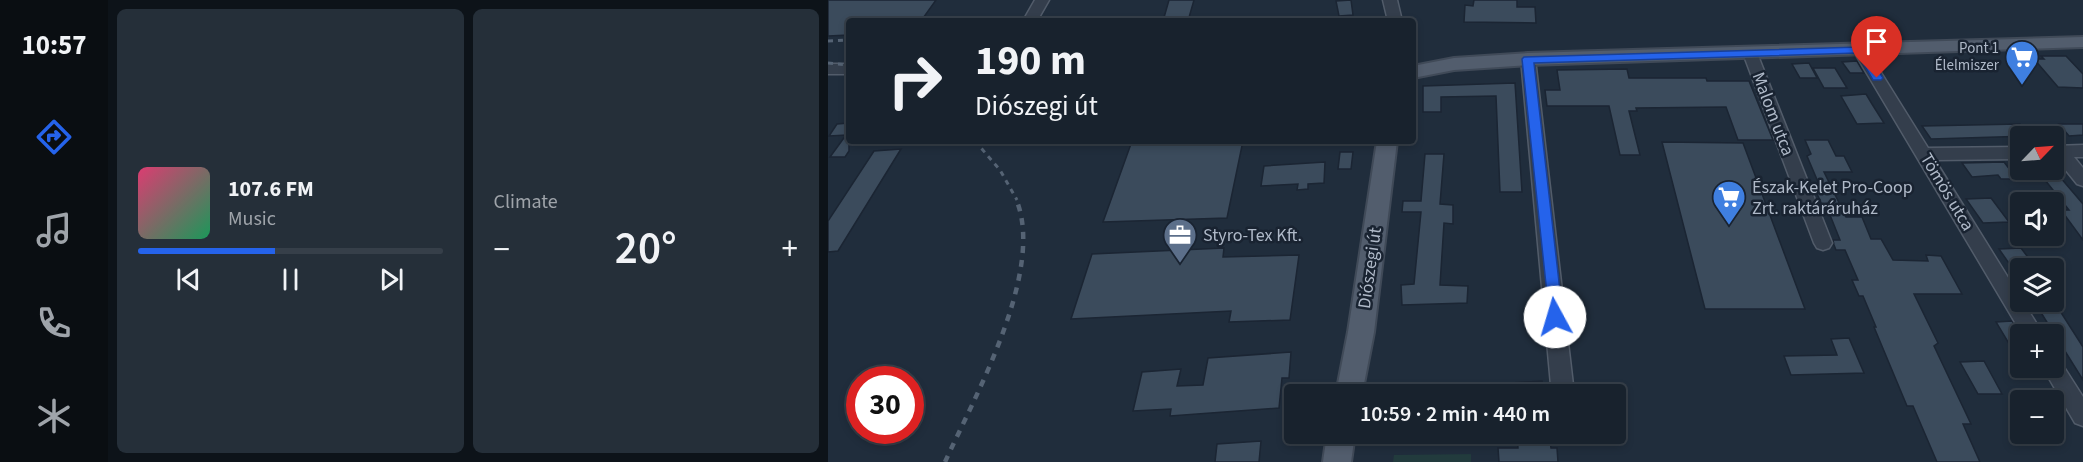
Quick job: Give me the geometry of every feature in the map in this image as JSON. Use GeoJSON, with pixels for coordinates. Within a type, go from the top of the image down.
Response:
{"type":"FeatureCollection","features":[{"type":"Feature","properties":{"kind":"main road"},"geometry":{"type":"LineString","coordinates":[[1416,65],[1528,59],[2083,42]]}},
{"type":"Feature","properties":{"kind":"main road","name":"Diószegi út"},"geometry":{"type":"LineString","coordinates":[[1351,384],[1361,332],[1387,144]]}},
{"type":"Feature","properties":{"kind":"main road"},"geometry":{"type":"LineString","coordinates":[[1337,462],[1340,444]]}},
{"type":"Feature","properties":{"kind":"street"},"geometry":{"type":"LineString","coordinates":[[1032,18],[1042,0]]}},
{"type":"Feature","properties":{"kind":"street"},"geometry":{"type":"LineString","coordinates":[[1390,0],[1394,18]]}},
{"type":"Feature","properties":{"kind":"street","name":"Tömös utca"},"geometry":{"type":"LineString","coordinates":[[1860,50],[2027,324]]}},
{"type":"Feature","properties":{"kind":"street","name":"Malom utca"},"geometry":{"type":"LineString","coordinates":[[1750,53],[1822,243]]}},
{"type":"Feature","properties":{"kind":"street"},"geometry":{"type":"LineString","coordinates":[[1528,59],[1562,384]]}},
{"type":"Feature","properties":{"kind":"street"},"geometry":{"type":"LineString","coordinates":[[828,69],[846,69]]}},
{"type":"Feature","properties":{"kind":"street"},"geometry":{"type":"LineString","coordinates":[[2064,152],[2083,151]]}},
{"type":"Feature","properties":{"kind":"street"},"geometry":{"type":"LineString","coordinates":[[1924,154],[2010,153]]}},
{"type":"Feature","properties":{"kind":"street"},"geometry":{"type":"LineString","coordinates":[[2064,160],[2083,180]]}},
{"type":"Feature","properties":{"kind":"street"},"geometry":{"type":"LineString","coordinates":[[2059,378],[2083,416]]}},
{"type":"Feature","properties":{"kind":"green space"},"geometry":{"type":"Polygon","coordinates":[[[1471,454],[1471,462],[1393,462],[1394,455],[1471,454]]]}},
{"type":"Feature","properties":{"kind":"building"},"geometry":{"type":"Polygon","coordinates":[[[828,0],[936,0],[923,18],[846,18],[846,35],[828,36],[828,0]]]}},
{"type":"Feature","properties":{"kind":"building"},"geometry":{"type":"Polygon","coordinates":[[[1169,0],[1194,0],[1189,18],[1164,18],[1169,0]]]}},
{"type":"Feature","properties":{"kind":"building"},"geometry":{"type":"Polygon","coordinates":[[[1351,0],[1353,15],[1339,16],[1336,1],[1351,0]]]}},
{"type":"Feature","properties":{"kind":"building"},"geometry":{"type":"Polygon","coordinates":[[[1474,0],[1517,0],[1517,7],[1535,7],[1536,23],[1464,22],[1465,5],[1473,6],[1474,0]]]}},
{"type":"Feature","properties":{"kind":"building"},"geometry":{"type":"Polygon","coordinates":[[[2041,56],[2066,56],[2083,74],[2083,88],[2058,87],[2034,59],[2044,59],[2041,56]]]}},
{"type":"Feature","properties":{"kind":"building"},"geometry":{"type":"Polygon","coordinates":[[[1857,61],[1864,73],[1850,73],[1842,62],[1857,61]]]}},
{"type":"Feature","properties":{"kind":"building"},"geometry":{"type":"Polygon","coordinates":[[[1809,63],[1817,78],[1800,78],[1792,64],[1809,63]]]}},
{"type":"Feature","properties":{"kind":"building"},"geometry":{"type":"Polygon","coordinates":[[[1813,68],[1835,68],[1847,88],[1824,88],[1813,68]]]}},
{"type":"Feature","properties":{"kind":"building"},"geometry":{"type":"Polygon","coordinates":[[[1627,69],[1629,78],[1706,78],[1707,81],[1749,81],[1773,140],[1738,140],[1726,107],[1636,108],[1637,111],[1629,111],[1640,155],[1620,155],[1609,106],[1547,106],[1545,90],[1560,90],[1557,70],[1627,69]]]}},
{"type":"Feature","properties":{"kind":"building"},"geometry":{"type":"Polygon","coordinates":[[[1515,83],[1522,192],[1500,192],[1496,96],[1441,97],[1441,112],[1423,112],[1423,86],[1515,83]]]}},
{"type":"Feature","properties":{"kind":"building"},"geometry":{"type":"Polygon","coordinates":[[[1866,94],[1884,123],[1857,124],[1841,96],[1866,94]]]}},
{"type":"Feature","properties":{"kind":"building"},"geometry":{"type":"Polygon","coordinates":[[[846,123],[846,135],[829,136],[837,124],[846,123]]]}},
{"type":"Feature","properties":{"kind":"building"},"geometry":{"type":"Polygon","coordinates":[[[2020,124],[2022,126],[2010,126],[2010,137],[1931,139],[1922,126],[2020,124]]]}},
{"type":"Feature","properties":{"kind":"building"},"geometry":{"type":"Polygon","coordinates":[[[2059,124],[2083,124],[2083,135],[2069,136],[2064,126],[2059,124]]]}},
{"type":"Feature","properties":{"kind":"building"},"geometry":{"type":"Polygon","coordinates":[[[846,135],[849,151],[845,157],[830,157],[846,135]]]}},
{"type":"Feature","properties":{"kind":"building"},"geometry":{"type":"Polygon","coordinates":[[[1805,140],[1828,140],[1836,156],[1844,156],[1852,172],[1824,172],[1846,217],[1862,217],[1871,239],[1881,239],[1893,260],[1928,261],[1926,255],[1941,256],[1962,294],[1914,294],[1938,343],[1934,346],[1971,424],[1963,424],[1980,462],[1937,462],[1913,406],[1907,406],[1863,296],[1859,296],[1852,280],[1858,280],[1845,250],[1836,250],[1833,240],[1840,240],[1826,205],[1822,205],[1815,189],[1821,189],[1807,156],[1811,154],[1805,140]]]}},
{"type":"Feature","properties":{"kind":"building","name":"Észak-Kelet Pro-Coop Zrt. raktáráruház"},"geometry":{"type":"Polygon","coordinates":[[[1662,142],[1743,143],[1805,309],[1705,309],[1662,142]]]}},
{"type":"Feature","properties":{"kind":"building"},"geometry":{"type":"Polygon","coordinates":[[[1131,144],[1242,144],[1227,218],[1103,222],[1131,144]]]}},
{"type":"Feature","properties":{"kind":"building"},"geometry":{"type":"Polygon","coordinates":[[[901,149],[838,251],[828,252],[828,221],[874,151],[901,149]]]}},
{"type":"Feature","properties":{"kind":"building"},"geometry":{"type":"Polygon","coordinates":[[[1340,152],[1353,152],[1351,169],[1338,169],[1340,152]]]}},
{"type":"Feature","properties":{"kind":"building"},"geometry":{"type":"Polygon","coordinates":[[[1425,154],[1444,154],[1440,204],[1453,205],[1453,224],[1444,223],[1440,285],[1468,286],[1467,303],[1402,305],[1401,285],[1414,284],[1421,212],[1402,212],[1403,201],[1421,201],[1425,154]]]}},
{"type":"Feature","properties":{"kind":"building"},"geometry":{"type":"Polygon","coordinates":[[[1325,162],[1324,183],[1308,184],[1308,189],[1297,190],[1298,184],[1261,186],[1264,166],[1325,162]]]}},
{"type":"Feature","properties":{"kind":"building"},"geometry":{"type":"Polygon","coordinates":[[[2004,162],[2010,170],[2010,179],[2001,179],[1998,175],[1972,177],[1962,163],[2004,162]]]}},
{"type":"Feature","properties":{"kind":"building"},"geometry":{"type":"Polygon","coordinates":[[[2045,180],[2063,180],[2083,204],[2083,240],[2064,214],[2064,210],[2069,210],[2064,204],[2064,192],[2055,192],[2045,180]]]}},
{"type":"Feature","properties":{"kind":"building"},"geometry":{"type":"Polygon","coordinates":[[[1991,198],[2009,222],[1983,223],[1966,199],[1991,198]]]}},
{"type":"Feature","properties":{"kind":"building"},"geometry":{"type":"Polygon","coordinates":[[[1224,248],[1223,257],[1299,255],[1290,320],[1229,322],[1231,311],[1071,319],[1092,254],[1224,248]]]}},
{"type":"Feature","properties":{"kind":"building"},"geometry":{"type":"Polygon","coordinates":[[[2021,248],[2028,258],[2010,258],[2010,265],[1999,249],[2021,248]]]}},
{"type":"Feature","properties":{"kind":"building"},"geometry":{"type":"Polygon","coordinates":[[[2041,312],[2061,312],[2083,347],[2083,380],[2064,350],[2064,324],[2048,324],[2041,312]]]}},
{"type":"Feature","properties":{"kind":"building"},"geometry":{"type":"Polygon","coordinates":[[[2012,321],[2014,324],[2010,324],[2010,345],[1996,322],[2012,321]]]}},
{"type":"Feature","properties":{"kind":"building"},"geometry":{"type":"Polygon","coordinates":[[[1849,338],[1864,373],[1791,375],[1784,356],[1837,355],[1831,339],[1849,338]]]}},
{"type":"Feature","properties":{"kind":"building"},"geometry":{"type":"Polygon","coordinates":[[[1291,352],[1289,378],[1282,378],[1279,408],[1170,416],[1171,409],[1133,411],[1142,372],[1181,369],[1177,386],[1203,385],[1208,358],[1291,352]]]}},
{"type":"Feature","properties":{"kind":"building"},"geometry":{"type":"Polygon","coordinates":[[[1984,361],[2002,394],[1978,394],[1960,362],[1984,361]]]}},
{"type":"Feature","properties":{"kind":"building"},"geometry":{"type":"Polygon","coordinates":[[[1542,381],[1542,384],[1511,384],[1542,381]]]}},
{"type":"Feature","properties":{"kind":"building"},"geometry":{"type":"Polygon","coordinates":[[[1261,441],[1259,462],[1215,462],[1217,444],[1261,441]]]}},
{"type":"Feature","properties":{"kind":"building"},"geometry":{"type":"Polygon","coordinates":[[[1518,444],[1550,444],[1551,448],[1557,448],[1558,462],[1499,462],[1498,448],[1518,448],[1518,444]]]}},
{"type":"Feature","properties":{"kind":"railway"},"geometry":{"type":"LineString","coordinates":[[828,41],[846,40]]}},
{"type":"Feature","properties":{"kind":"railway"},"geometry":{"type":"LineString","coordinates":[[828,63],[846,65]]}},
{"type":"Feature","properties":{"kind":"railway"},"geometry":{"type":"LineString","coordinates":[[978,144],[1000,170],[1017,200]]}},
{"type":"Feature","properties":{"kind":"railway"},"geometry":{"type":"LineString","coordinates":[[945,462],[989,369],[1015,296],[1022,261],[1023,228],[1016,199]]}},
{"type":"Feature","properties":{"kind":"place","name":"Pont 1 Élelmiszer"},"geometry":{"type":"Point","coordinates":[2022,86]}},
{"type":"Feature","properties":{"kind":"place","name":"Észak-Kelet Pro-Coop Zrt. raktáráruház"},"geometry":{"type":"Point","coordinates":[1729,226]}},
{"type":"Feature","properties":{"kind":"place","name":"Styro-Tex Kft."},"geometry":{"type":"Point","coordinates":[1180,264]}},
{"type":"Feature","properties":{"kind":"route"},"geometry":{"type":"LineString","coordinates":[[1555,317],[1528,59],[1860,50],[1877,78]]}}]}
